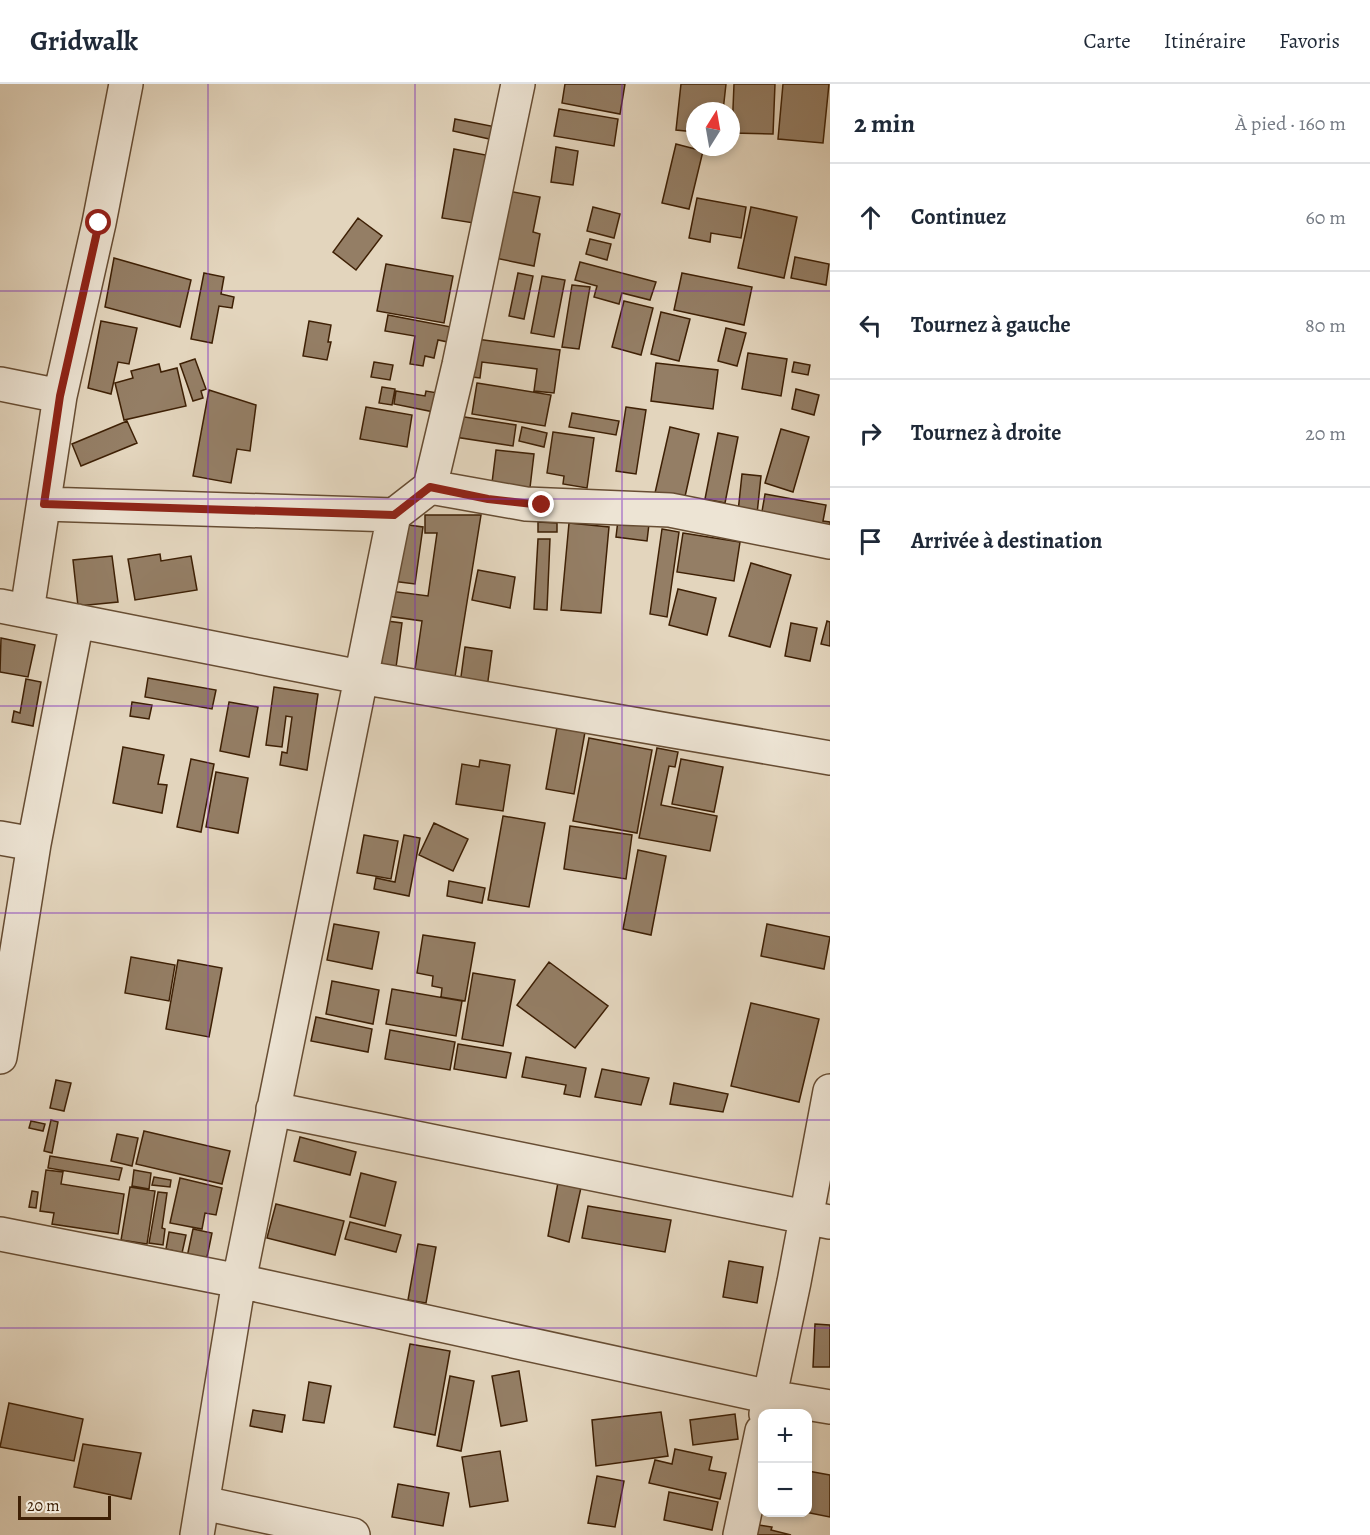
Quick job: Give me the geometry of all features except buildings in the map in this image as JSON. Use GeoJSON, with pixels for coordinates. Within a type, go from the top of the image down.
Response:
{"type":"FeatureCollection","features":[{"type":"Feature","properties":{"kind":"street"},"geometry":{"type":"LineString","coordinates":[[126,84],[99,223],[60,396],[44,504],[14,609],[360,677],[830,758]]}},
{"type":"Feature","properties":{"kind":"street"},"geometry":{"type":"LineString","coordinates":[[44,504],[394,515],[430,487],[459,365],[518,84]]}},
{"type":"Feature","properties":{"kind":"street"},"geometry":{"type":"LineString","coordinates":[[0,384],[60,396]]}},
{"type":"Feature","properties":{"kind":"street"},"geometry":{"type":"LineString","coordinates":[[430,487],[526,504],[670,510],[830,542]]}},
{"type":"Feature","properties":{"kind":"street"},"geometry":{"type":"LineString","coordinates":[[197,1535],[239,1281],[394,515]]}},
{"type":"Feature","properties":{"kind":"street"},"geometry":{"type":"LineString","coordinates":[[0,1057],[34,844],[77,621]]}},
{"type":"Feature","properties":{"kind":"street"},"geometry":{"type":"LineString","coordinates":[[0,838],[34,844]]}},
{"type":"Feature","properties":{"kind":"street"},"geometry":{"type":"LineString","coordinates":[[768,1405],[818,1220],[830,1091]]}},
{"type":"Feature","properties":{"kind":"street"},"geometry":{"type":"LineString","coordinates":[[273,1109],[818,1220]]}},
{"type":"Feature","properties":{"kind":"street"},"geometry":{"type":"LineString","coordinates":[[0,1234],[239,1281],[768,1405],[830,1407]]}},
{"type":"Feature","properties":{"kind":"street"},"geometry":{"type":"LineString","coordinates":[[740,1535],[758,1450]]}},
{"type":"Feature","properties":{"kind":"street"},"geometry":{"type":"LineString","coordinates":[[203,1503],[353,1535]]}},
{"type":"Feature","properties":{"kind":"route"},"geometry":{"type":"LineString","coordinates":[[99,223],[60,396],[44,504],[394,515],[430,487],[488,499],[542,505]]}}]}
